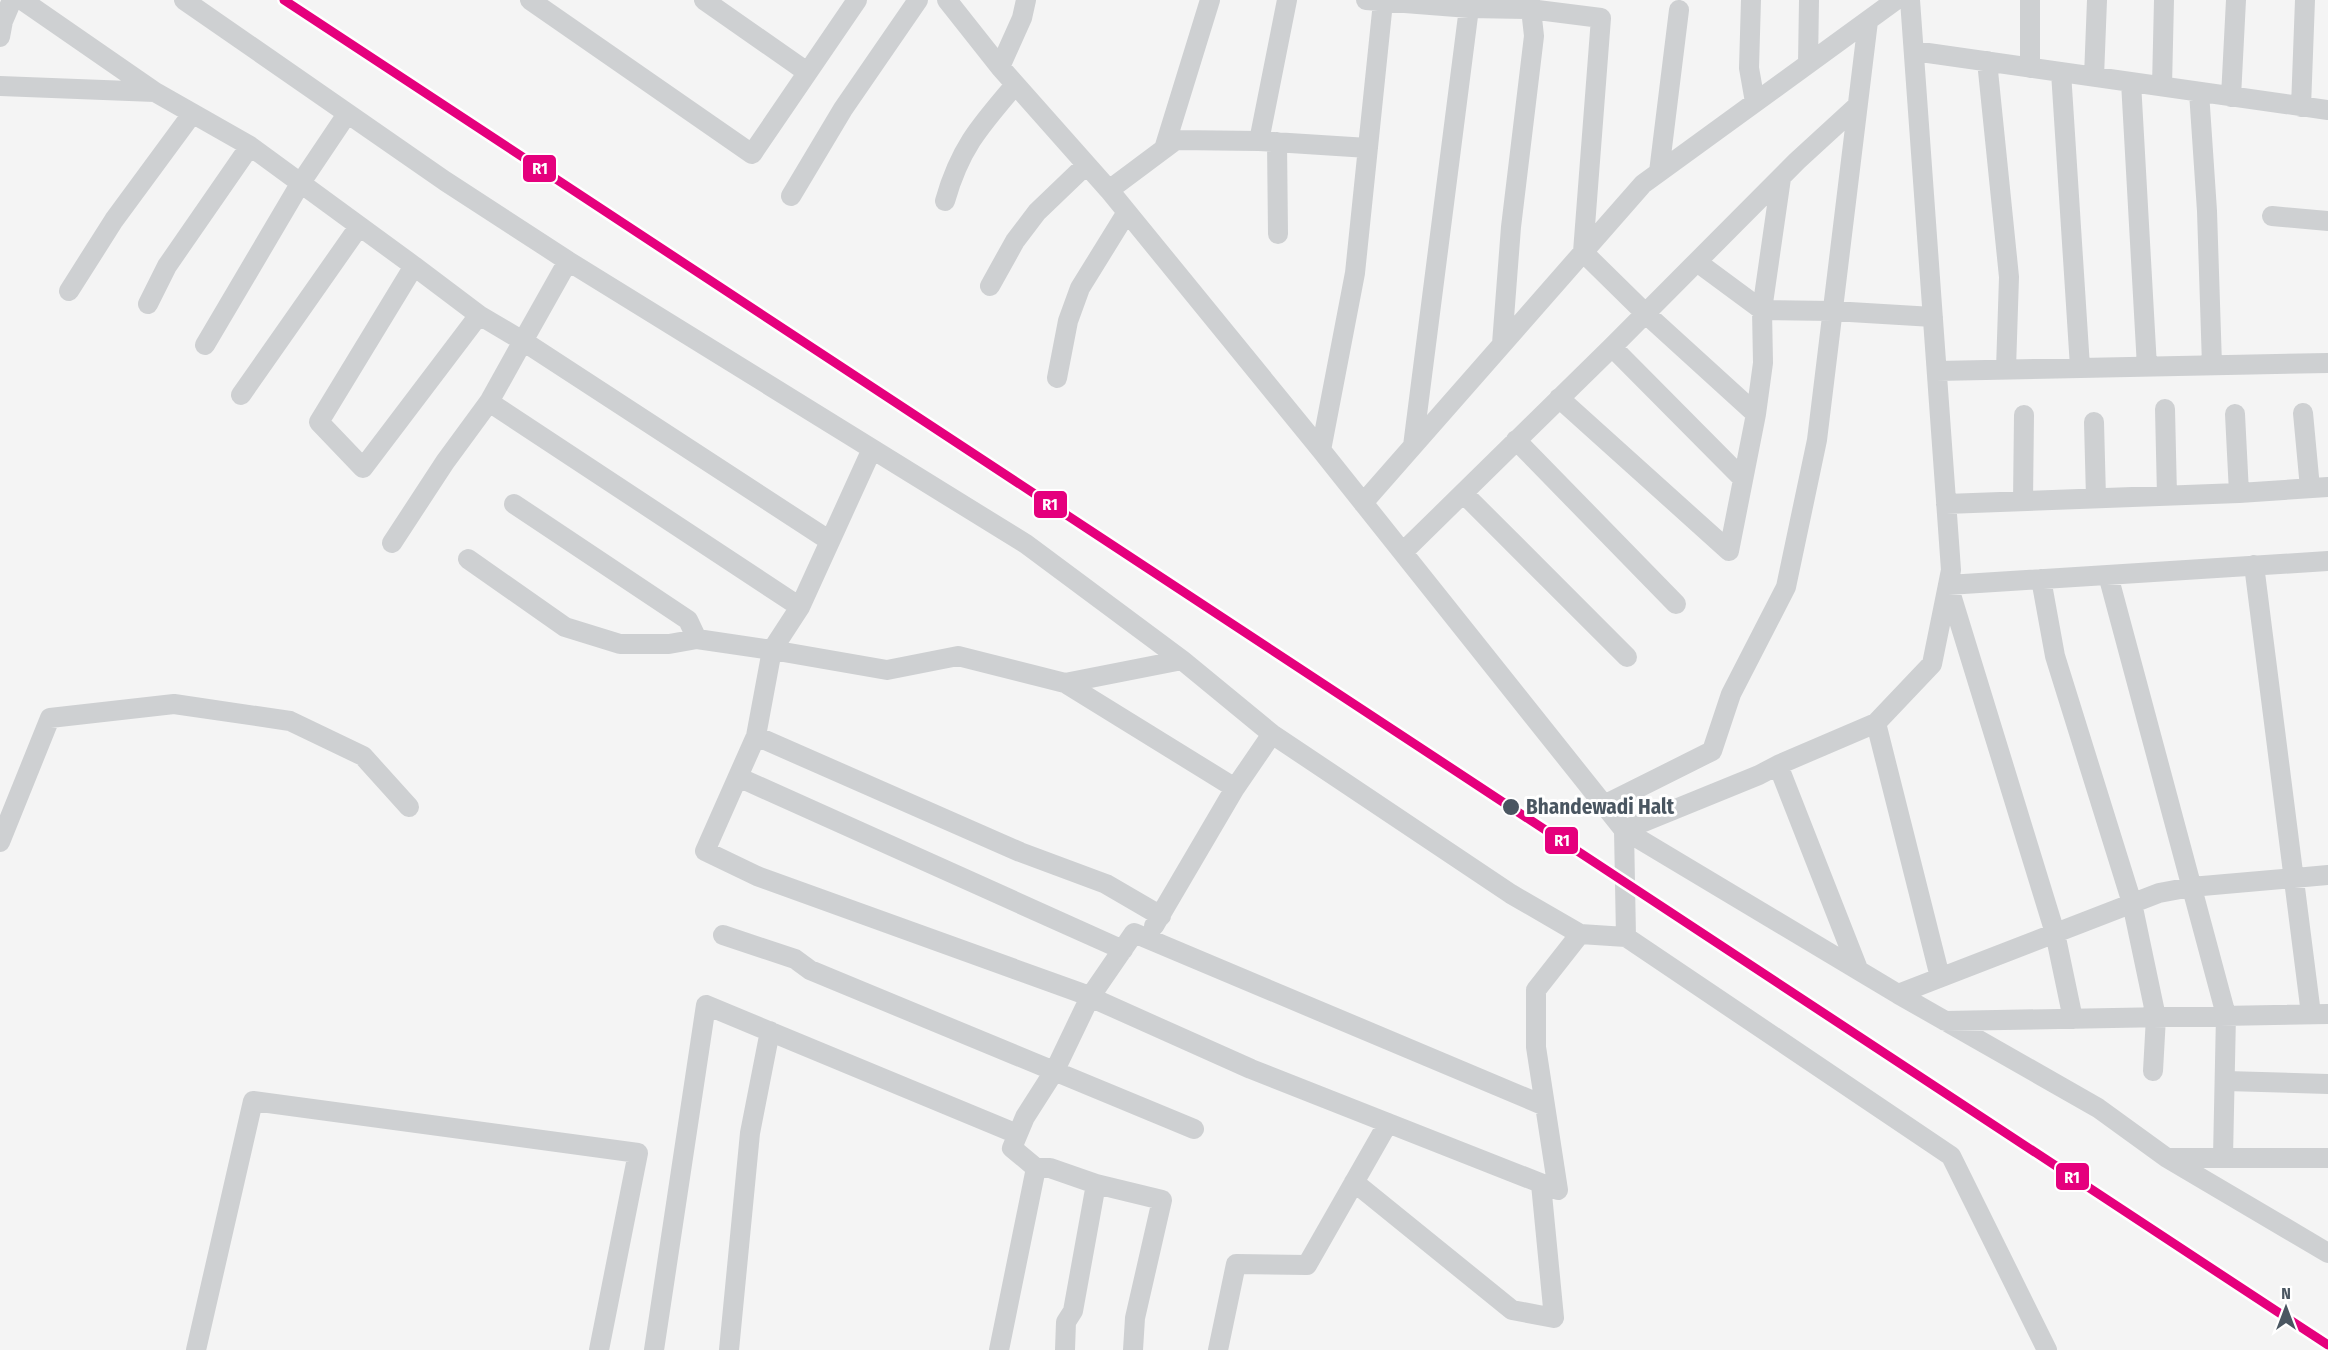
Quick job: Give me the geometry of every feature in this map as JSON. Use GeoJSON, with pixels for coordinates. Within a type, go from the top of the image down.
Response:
{"type":"FeatureCollection","features":[{"type":"Feature","properties":{"kind":"street"},"geometry":{"type":"LineString","coordinates":[[0,37],[12,0]]}},
{"type":"Feature","properties":{"kind":"street"},"geometry":{"type":"LineString","coordinates":[[22,0],[155,92],[250,146],[358,228],[414,266],[479,315],[523,340],[830,541]]}},
{"type":"Feature","properties":{"kind":"street"},"geometry":{"type":"LineString","coordinates":[[184,0],[347,114],[568,261],[1026,544],[1182,660],[1272,734],[1511,894],[1580,934],[1626,937],[1951,1156],[2048,1350]]}},
{"type":"Feature","properties":{"kind":"street"},"geometry":{"type":"LineString","coordinates":[[530,0],[752,153],[857,0]]}},
{"type":"Feature","properties":{"kind":"street"},"geometry":{"type":"LineString","coordinates":[[704,0],[807,72]]}},
{"type":"Feature","properties":{"kind":"street"},"geometry":{"type":"LineString","coordinates":[[791,196],[843,109],[918,0]]}},
{"type":"Feature","properties":{"kind":"street"},"geometry":{"type":"LineString","coordinates":[[947,0],[1015,85],[1109,190],[1363,502],[1624,830],[1898,994],[2098,1108],[2167,1158],[2328,1253]]}},
{"type":"Feature","properties":{"kind":"street"},"geometry":{"type":"LineString","coordinates":[[1000,67],[1022,18],[1026,0]]}},
{"type":"Feature","properties":{"kind":"street"},"geometry":{"type":"LineString","coordinates":[[1164,149],[1210,0]]}},
{"type":"Feature","properties":{"kind":"street"},"geometry":{"type":"LineString","coordinates":[[1278,234],[1268,142],[1287,0]]}},
{"type":"Feature","properties":{"kind":"street"},"geometry":{"type":"LineString","coordinates":[[1751,0],[1749,68],[1755,102]]}},
{"type":"Feature","properties":{"kind":"street"},"geometry":{"type":"LineString","coordinates":[[1808,64],[1809,0]]}},
{"type":"Feature","properties":{"kind":"street"},"geometry":{"type":"LineString","coordinates":[[1363,502],[1643,184],[1896,0]]}},
{"type":"Feature","properties":{"kind":"street"},"geometry":{"type":"LineString","coordinates":[[1624,830],[1759,775],[1876,723],[1932,664],[1951,570],[1910,0]]}},
{"type":"Feature","properties":{"kind":"street"},"geometry":{"type":"LineString","coordinates":[[2030,0],[2030,68]]}},
{"type":"Feature","properties":{"kind":"street"},"geometry":{"type":"LineString","coordinates":[[2094,77],[2097,0]]}},
{"type":"Feature","properties":{"kind":"street"},"geometry":{"type":"LineString","coordinates":[[2162,86],[2164,0]]}},
{"type":"Feature","properties":{"kind":"street"},"geometry":{"type":"LineString","coordinates":[[2231,97],[2236,0]]}},
{"type":"Feature","properties":{"kind":"street"},"geometry":{"type":"LineString","coordinates":[[2301,106],[2305,0]]}},
{"type":"Feature","properties":{"kind":"street"},"geometry":{"type":"LineString","coordinates":[[1321,450],[1355,273],[1368,148],[1374,1],[1469,8],[1530,5],[1605,9],[1583,252]]}},
{"type":"Feature","properties":{"kind":"street"},"geometry":{"type":"LineString","coordinates":[[1502,344],[1510,226],[1534,36],[1530,5]]}},
{"type":"Feature","properties":{"kind":"street"},"geometry":{"type":"LineString","coordinates":[[1413,446],[1469,8]]}},
{"type":"Feature","properties":{"kind":"street"},"geometry":{"type":"LineString","coordinates":[[1659,172],[1678,10]]}},
{"type":"Feature","properties":{"kind":"street"},"geometry":{"type":"LineString","coordinates":[[1604,805],[1712,752],[1731,694],[1786,587],[1817,440],[1868,21]]}},
{"type":"Feature","properties":{"kind":"street"},"geometry":{"type":"LineString","coordinates":[[1914,51],[2328,110]]}},
{"type":"Feature","properties":{"kind":"street"},"geometry":{"type":"LineString","coordinates":[[1987,61],[2009,277],[2006,369]]}},
{"type":"Feature","properties":{"kind":"street"},"geometry":{"type":"LineString","coordinates":[[2061,72],[2080,367]]}},
{"type":"Feature","properties":{"kind":"street"},"geometry":{"type":"LineString","coordinates":[[2131,82],[2148,367]]}},
{"type":"Feature","properties":{"kind":"street"},"geometry":{"type":"LineString","coordinates":[[945,201],[963,153],[976,130],[1015,85]]}},
{"type":"Feature","properties":{"kind":"street"},"geometry":{"type":"LineString","coordinates":[[0,86],[155,92]]}},
{"type":"Feature","properties":{"kind":"street"},"geometry":{"type":"LineString","coordinates":[[2199,92],[2207,211],[2212,365]]}},
{"type":"Feature","properties":{"kind":"street"},"geometry":{"type":"LineString","coordinates":[[1403,552],[1781,178],[1857,106]]}},
{"type":"Feature","properties":{"kind":"street"},"geometry":{"type":"LineString","coordinates":[[69,291],[114,220],[192,114]]}},
{"type":"Feature","properties":{"kind":"street"},"geometry":{"type":"LineString","coordinates":[[205,345],[300,184],[347,114]]}},
{"type":"Feature","properties":{"kind":"street"},"geometry":{"type":"LineString","coordinates":[[1109,190],[1176,141],[1268,142],[1368,148]]}},
{"type":"Feature","properties":{"kind":"street"},"geometry":{"type":"LineString","coordinates":[[148,304],[167,266],[250,146]]}},
{"type":"Feature","properties":{"kind":"street"},"geometry":{"type":"LineString","coordinates":[[990,286],[1015,240],[1036,212],[1086,165]]}},
{"type":"Feature","properties":{"kind":"street"},"geometry":{"type":"LineString","coordinates":[[1559,398],[1729,551],[1756,414],[1763,363],[1762,310],[1781,178]]}},
{"type":"Feature","properties":{"kind":"street"},"geometry":{"type":"LineString","coordinates":[[1057,378],[1068,321],[1080,288],[1126,212]]}},
{"type":"Feature","properties":{"kind":"street"},"geometry":{"type":"LineString","coordinates":[[2272,216],[2328,221]]}},
{"type":"Feature","properties":{"kind":"street"},"geometry":{"type":"LineString","coordinates":[[241,396],[358,228]]}},
{"type":"Feature","properties":{"kind":"street"},"geometry":{"type":"LineString","coordinates":[[1583,252],[1645,313],[1756,414]]}},
{"type":"Feature","properties":{"kind":"street"},"geometry":{"type":"LineString","coordinates":[[392,543],[445,462],[489,402],[568,261]]}},
{"type":"Feature","properties":{"kind":"street"},"geometry":{"type":"LineString","coordinates":[[1697,262],[1762,310],[1833,311],[1933,317]]}},
{"type":"Feature","properties":{"kind":"street"},"geometry":{"type":"LineString","coordinates":[[414,266],[319,422],[363,468],[479,315]]}},
{"type":"Feature","properties":{"kind":"street"},"geometry":{"type":"LineString","coordinates":[[1612,347],[1743,479]]}},
{"type":"Feature","properties":{"kind":"street"},"geometry":{"type":"LineString","coordinates":[[1937,371],[2328,363]]}},
{"type":"Feature","properties":{"kind":"street"},"geometry":{"type":"LineString","coordinates":[[489,402],[800,607]]}},
{"type":"Feature","properties":{"kind":"street"},"geometry":{"type":"LineString","coordinates":[[2165,409],[2168,495]]}},
{"type":"Feature","properties":{"kind":"street"},"geometry":{"type":"LineString","coordinates":[[1946,504],[2239,493],[2319,487],[2303,413]]}},
{"type":"Feature","properties":{"kind":"street"},"geometry":{"type":"LineString","coordinates":[[2235,414],[2239,493]]}},
{"type":"Feature","properties":{"kind":"street"},"geometry":{"type":"LineString","coordinates":[[2023,501],[2024,415]]}},
{"type":"Feature","properties":{"kind":"street"},"geometry":{"type":"LineString","coordinates":[[2094,422],[2096,498]]}},
{"type":"Feature","properties":{"kind":"street"},"geometry":{"type":"LineString","coordinates":[[1516,440],[1676,604]]}},
{"type":"Feature","properties":{"kind":"street"},"geometry":{"type":"LineString","coordinates":[[872,449],[800,607],[772,650],[756,736],[705,851],[757,876],[1090,997],[1251,1069],[1558,1190],[1536,1047],[1536,990],[1580,934]]}},
{"type":"Feature","properties":{"kind":"street"},"geometry":{"type":"LineString","coordinates":[[1463,493],[1627,657]]}},
{"type":"Feature","properties":{"kind":"street"},"geometry":{"type":"LineString","coordinates":[[514,504],[688,620],[697,639]]}},
{"type":"Feature","properties":{"kind":"street"},"geometry":{"type":"LineString","coordinates":[[468,559],[565,627],[620,644],[669,644],[697,639],[887,670],[958,656],[1065,683],[1235,788]]}},
{"type":"Feature","properties":{"kind":"street"},"geometry":{"type":"LineString","coordinates":[[1948,585],[2328,561]]}},
{"type":"Feature","properties":{"kind":"street"},"geometry":{"type":"LineString","coordinates":[[1945,1021],[2320,1014],[2294,878],[2254,565]]}},
{"type":"Feature","properties":{"kind":"street"},"geometry":{"type":"LineString","coordinates":[[2108,575],[2226,1015],[2223,1157]]}},
{"type":"Feature","properties":{"kind":"street"},"geometry":{"type":"LineString","coordinates":[[2041,579],[2055,656],[2132,903],[2156,1017],[2153,1071]]}},
{"type":"Feature","properties":{"kind":"street"},"geometry":{"type":"LineString","coordinates":[[1948,585],[2055,933],[2073,1019]]}},
{"type":"Feature","properties":{"kind":"street"},"geometry":{"type":"LineString","coordinates":[[1065,683],[1182,660]]}},
{"type":"Feature","properties":{"kind":"street"},"geometry":{"type":"LineString","coordinates":[[0,842],[50,718],[174,704],[290,721],[363,756],[409,807]]}},
{"type":"Feature","properties":{"kind":"street"},"geometry":{"type":"LineString","coordinates":[[1876,723],[1940,977]]}},
{"type":"Feature","properties":{"kind":"street"},"geometry":{"type":"LineString","coordinates":[[1146,938],[1235,788],[1272,734]]}},
{"type":"Feature","properties":{"kind":"street"},"geometry":{"type":"LineString","coordinates":[[756,736],[1020,852],[1106,884],[1161,916]]}},
{"type":"Feature","properties":{"kind":"street"},"geometry":{"type":"LineString","coordinates":[[1778,765],[1858,969]]}},
{"type":"Feature","properties":{"kind":"street"},"geometry":{"type":"LineString","coordinates":[[738,777],[1123,950]]}},
{"type":"Feature","properties":{"kind":"street"},"geometry":{"type":"LineString","coordinates":[[1624,830],[1626,937]]}},
{"type":"Feature","properties":{"kind":"street"},"geometry":{"type":"LineString","coordinates":[[1898,994],[2159,893],[2191,887],[2328,875]]}},
{"type":"Feature","properties":{"kind":"street"},"geometry":{"type":"LineString","coordinates":[[1133,1350],[1135,1318],[1162,1200],[1096,1184],[1050,1168],[1036,1168],[1012,1148],[1025,1117],[1055,1070],[1090,997],[1134,933],[1545,1106]]}},
{"type":"Feature","properties":{"kind":"street"},"geometry":{"type":"LineString","coordinates":[[723,935],[795,958],[810,970],[1194,1129]]}},
{"type":"Feature","properties":{"kind":"street"},"geometry":{"type":"LineString","coordinates":[[654,1350],[706,1005],[1017,1134]]}},
{"type":"Feature","properties":{"kind":"street"},"geometry":{"type":"LineString","coordinates":[[729,1350],[750,1134],[770,1031]]}},
{"type":"Feature","properties":{"kind":"street"},"geometry":{"type":"LineString","coordinates":[[2226,1081],[2328,1084]]}},
{"type":"Feature","properties":{"kind":"street"},"geometry":{"type":"LineString","coordinates":[[196,1350],[253,1101],[638,1153],[599,1350]]}},
{"type":"Feature","properties":{"kind":"street"},"geometry":{"type":"LineString","coordinates":[[1218,1350],[1236,1264],[1307,1265],[1388,1123]]}},
{"type":"Feature","properties":{"kind":"street"},"geometry":{"type":"LineString","coordinates":[[2167,1158],[2328,1158]]}},
{"type":"Feature","properties":{"kind":"street"},"geometry":{"type":"LineString","coordinates":[[999,1350],[1036,1168]]}},
{"type":"Feature","properties":{"kind":"street"},"geometry":{"type":"LineString","coordinates":[[1354,1182],[1512,1310],[1554,1318],[1541,1184]]}},
{"type":"Feature","properties":{"kind":"street"},"geometry":{"type":"LineString","coordinates":[[1065,1350],[1066,1322],[1073,1311],[1096,1184]]}},
{"type":"Feature","properties":{"kind":"transit line","name":"R1"},"geometry":{"type":"LineString","coordinates":[[284,0],[2328,1345]]}},
{"type":"Feature","properties":{"kind":"place","name":"Bhandewadi Halt"},"geometry":{"type":"Point","coordinates":[1511,807]}}]}
